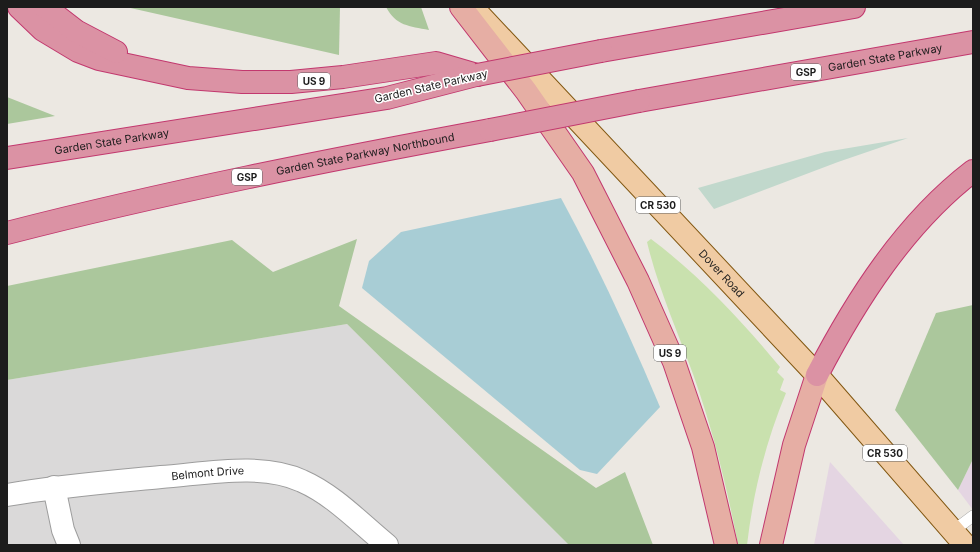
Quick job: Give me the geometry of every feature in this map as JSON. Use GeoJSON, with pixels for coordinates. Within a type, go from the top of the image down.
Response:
{"type":"FeatureCollection","features":[{"type":"Feature","properties":{"kind":"highway"},"geometry":{"type":"LineString","coordinates":[[19,7],[43,30],[78,51],[99,59],[149,69]]}},
{"type":"Feature","properties":{"kind":"highway","name":"US 9"},"geometry":{"type":"LineString","coordinates":[[45,7],[79,33],[149,69],[188,78],[265,83],[316,80],[436,63],[477,75]]}},
{"type":"Feature","properties":{"kind":"highway","name":"US 9"},"geometry":{"type":"LineString","coordinates":[[461,7],[526,91],[583,173],[638,281],[674,362],[703,447],[726,545]]}},
{"type":"Feature","properties":{"kind":"highway","name":"Garden State Parkway"},"geometry":{"type":"LineString","coordinates":[[7,158],[387,98],[477,75],[601,51],[854,7]]}},
{"type":"Feature","properties":{"kind":"highway","name":"Garden State Parkway"},"geometry":{"type":"LineString","coordinates":[[490,130],[639,101],[973,42]]}},
{"type":"Feature","properties":{"kind":"highway","name":"Garden State Parkway Northbound"},"geometry":{"type":"LineString","coordinates":[[7,233],[149,198],[344,157],[490,130]]}},
{"type":"Feature","properties":{"kind":"highway"},"geometry":{"type":"LineString","coordinates":[[771,545],[794,445],[817,375],[848,319],[879,271],[915,227],[973,171]]}},
{"type":"Feature","properties":{"kind":"main road","name":"Dover Road"},"geometry":{"type":"LineString","coordinates":[[472,7],[817,375],[959,538]]}},
{"type":"Feature","properties":{"kind":"main road"},"geometry":{"type":"LineString","coordinates":[[485,7],[499,35]]}},
{"type":"Feature","properties":{"kind":"street","name":"Belmont Drive"},"geometry":{"type":"LineString","coordinates":[[7,496],[54,487],[244,470],[279,474],[301,480],[321,491],[387,545]]}},
{"type":"Feature","properties":{"kind":"street"},"geometry":{"type":"LineString","coordinates":[[54,487],[63,530],[70,545]]}},
{"type":"Feature","properties":{"kind":"lane"},"geometry":{"type":"LineString","coordinates":[[959,538],[973,516]]}},
{"type":"Feature","properties":{"kind":"shaded area"},"geometry":{"type":"Polygon","coordinates":[[[347,324],[569,545],[7,545],[7,380],[347,324]]]}},
{"type":"Feature","properties":{"kind":"shaded area"},"geometry":{"type":"Polygon","coordinates":[[[973,459],[973,510],[958,490],[973,459]]]}},
{"type":"Feature","properties":{"kind":"shaded area"},"geometry":{"type":"Polygon","coordinates":[[[830,462],[904,545],[814,545],[830,462]]]}},
{"type":"Feature","properties":{"kind":"green space"},"geometry":{"type":"Polygon","coordinates":[[[126,7],[340,7],[339,55],[126,7]]]}},
{"type":"Feature","properties":{"kind":"green space"},"geometry":{"type":"Polygon","coordinates":[[[386,7],[421,7],[429,30],[409,26],[399,22],[386,7]]]}},
{"type":"Feature","properties":{"kind":"green space"},"geometry":{"type":"Polygon","coordinates":[[[7,97],[55,116],[7,124],[7,97]]]}},
{"type":"Feature","properties":{"kind":"green space"},"geometry":{"type":"Polygon","coordinates":[[[908,138],[838,162],[714,209],[698,188],[825,152],[908,138]]]}},
{"type":"Feature","properties":{"kind":"green space"},"geometry":{"type":"Polygon","coordinates":[[[357,239],[339,306],[596,488],[625,472],[653,545],[569,545],[347,324],[7,380],[7,286],[232,240],[273,272],[357,239]]]}},
{"type":"Feature","properties":{"kind":"green space"},"geometry":{"type":"Polygon","coordinates":[[[651,239],[703,283],[719,299],[780,367],[777,372],[784,379],[780,390],[786,393],[766,448],[753,506],[747,545],[738,545],[713,437],[693,374],[651,259],[647,242],[651,239]]]}},
{"type":"Feature","properties":{"kind":"green space"},"geometry":{"type":"Polygon","coordinates":[[[973,305],[973,459],[958,490],[895,410],[936,313],[973,305]]]}},
{"type":"Feature","properties":{"kind":"water"},"geometry":{"type":"Polygon","coordinates":[[[561,198],[613,301],[660,407],[597,474],[580,470],[362,288],[369,261],[401,232],[561,198]]]}}]}
